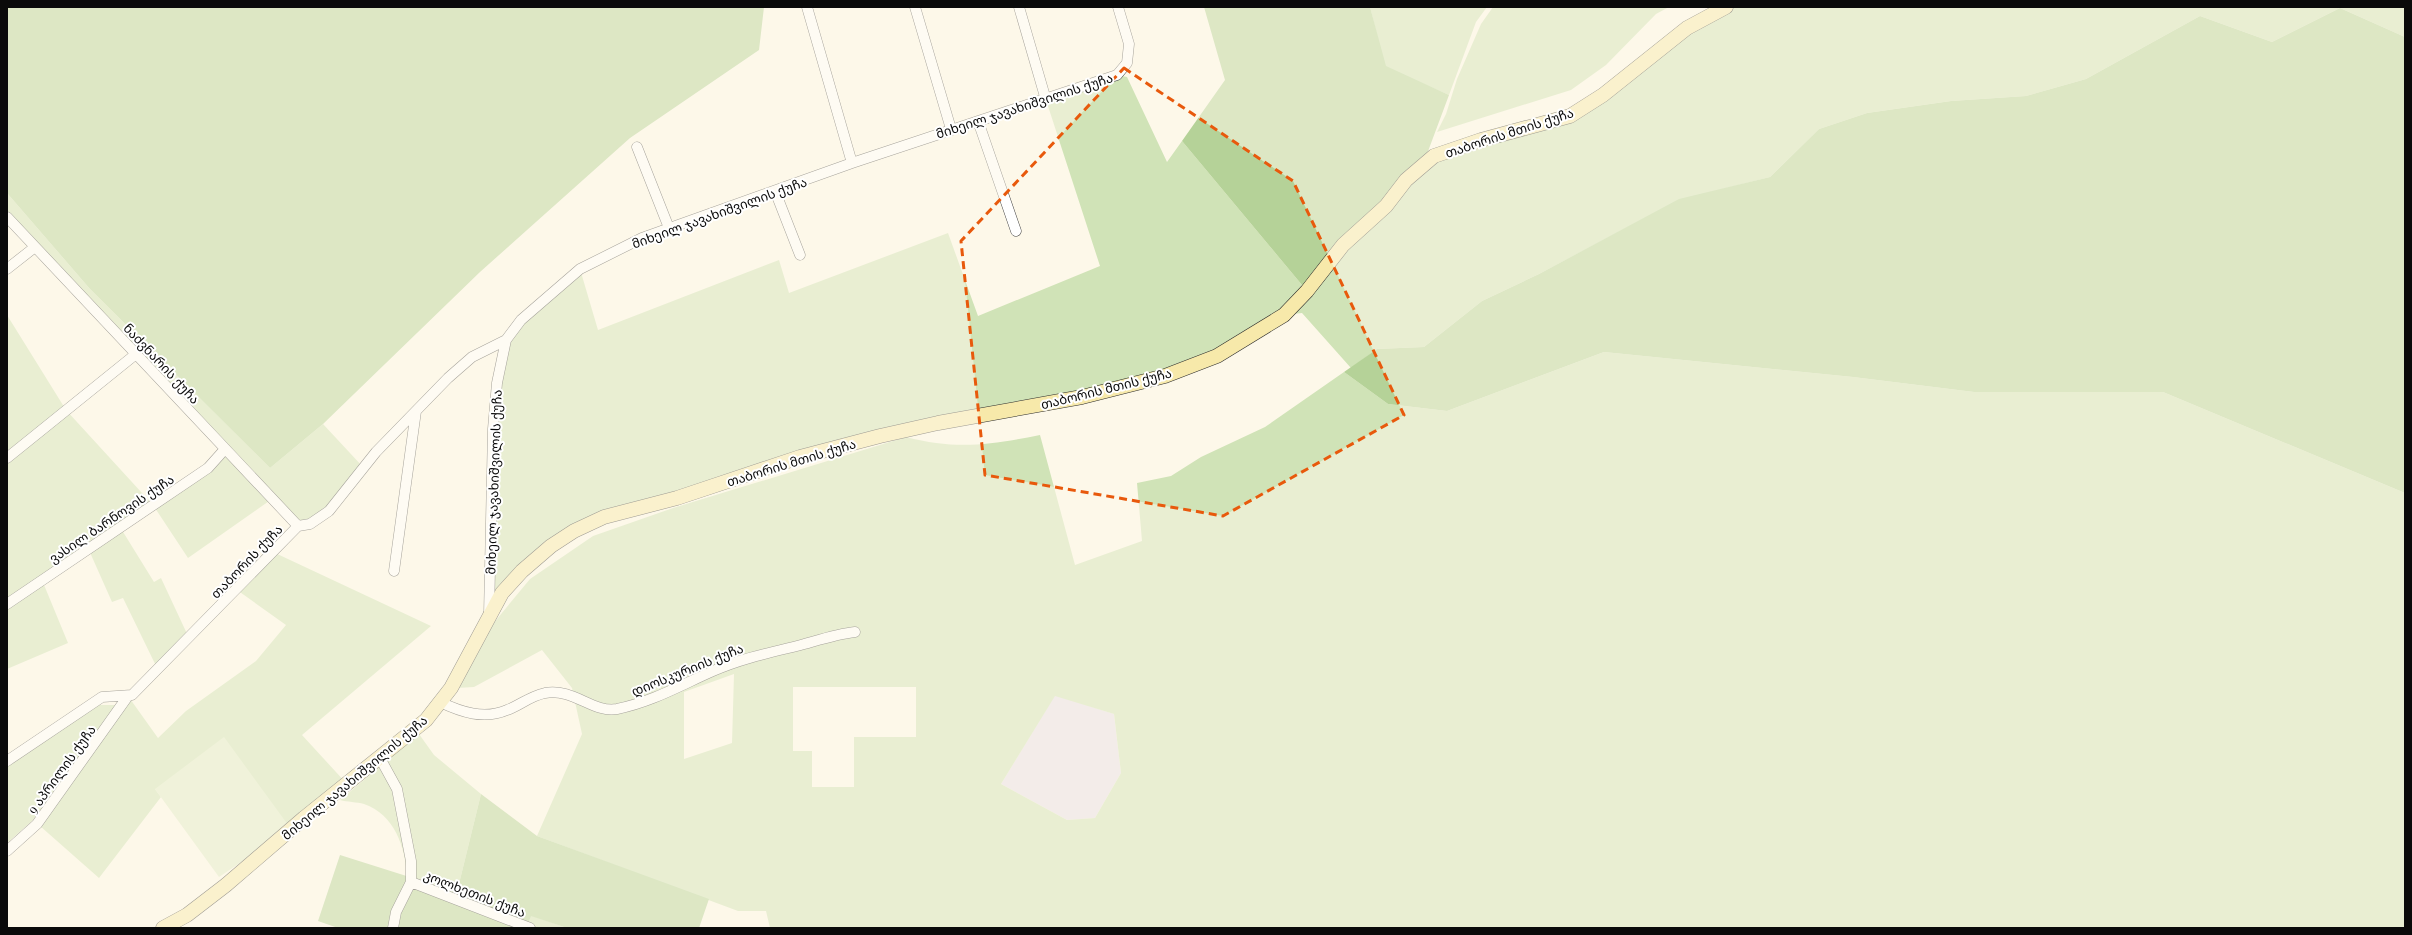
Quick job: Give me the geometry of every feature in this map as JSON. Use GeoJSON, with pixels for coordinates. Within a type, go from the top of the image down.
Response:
{"type":"FeatureCollection","features":[{"type":"Feature","properties":{"kind":"main road","name":"თაბორის მთის ქუჩა"},"geometry":{"type":"LineString","coordinates":[[489,616],[502,593],[551,546],[574,531],[604,517],[677,498],[800,458],[880,436],[1082,397],[1165,376],[1217,356],[1284,315],[1307,291],[1344,245],[1386,206],[1406,180],[1428,161],[1468,144],[1570,116],[1603,95],[1687,28],[1726,7]]}},
{"type":"Feature","properties":{"kind":"main road","name":"მიხეილ ჯავახიშვილის ქუჩა"},"geometry":{"type":"LineString","coordinates":[[163,928],[187,916],[226,885],[304,818],[426,720],[451,688],[489,616]]}},
{"type":"Feature","properties":{"kind":"street"},"geometry":{"type":"LineString","coordinates":[[807,7],[852,163]]}},
{"type":"Feature","properties":{"kind":"street"},"geometry":{"type":"LineString","coordinates":[[915,7],[951,129]]}},
{"type":"Feature","properties":{"kind":"street"},"geometry":{"type":"LineString","coordinates":[[1019,7],[1046,100]]}},
{"type":"Feature","properties":{"kind":"street","name":"მიხეილ ჯავახიშვილის ქუჩა"},"geometry":{"type":"LineString","coordinates":[[489,616],[493,430],[497,383],[506,340],[522,320],[580,269],[642,238],[951,129],[1046,100],[1117,75],[1127,63],[1129,44],[1118,7]]}},
{"type":"Feature","properties":{"kind":"street"},"geometry":{"type":"LineString","coordinates":[[978,121],[1016,231]]}},
{"type":"Feature","properties":{"kind":"street"},"geometry":{"type":"LineString","coordinates":[[637,147],[669,228]]}},
{"type":"Feature","properties":{"kind":"street"},"geometry":{"type":"LineString","coordinates":[[775,191],[800,255]]}},
{"type":"Feature","properties":{"kind":"street","name":"ნაძვნარის ქუჩა"},"geometry":{"type":"LineString","coordinates":[[7,217],[298,526]]}},
{"type":"Feature","properties":{"kind":"street"},"geometry":{"type":"LineString","coordinates":[[7,269],[35,247]]}},
{"type":"Feature","properties":{"kind":"street","name":"თაბორის ქუჩა"},"geometry":{"type":"LineString","coordinates":[[128,696],[143,685],[298,526],[310,524],[329,511],[376,452],[472,357],[506,340]]}},
{"type":"Feature","properties":{"kind":"street"},"geometry":{"type":"LineString","coordinates":[[7,458],[136,354]]}},
{"type":"Feature","properties":{"kind":"street"},"geometry":{"type":"LineString","coordinates":[[394,571],[416,411]]}},
{"type":"Feature","properties":{"kind":"street","name":"ვასილ ბარნოვის ქუჩა"},"geometry":{"type":"LineString","coordinates":[[7,604],[208,468],[225,449]]}},
{"type":"Feature","properties":{"kind":"street","name":"დიოსკურიის ქუჩა"},"geometry":{"type":"LineString","coordinates":[[440,702],[462,712],[486,715],[507,710],[524,699],[546,693],[568,693],[599,708],[616,709],[675,690],[713,671],[762,653],[856,632]]}},
{"type":"Feature","properties":{"kind":"street"},"geometry":{"type":"LineString","coordinates":[[7,761],[102,697],[128,696]]}},
{"type":"Feature","properties":{"kind":"street","name":"9 აპრილის ქუჩა"},"geometry":{"type":"LineString","coordinates":[[7,852],[37,824],[128,696]]}},
{"type":"Feature","properties":{"kind":"street"},"geometry":{"type":"LineString","coordinates":[[380,758],[397,789],[410,861],[411,882],[396,912],[393,928]]}},
{"type":"Feature","properties":{"kind":"street","name":"კოლხეთის ქუჩა"},"geometry":{"type":"LineString","coordinates":[[411,882],[530,928]]}},
{"type":"Feature","properties":{"kind":"highlighted area"},"geometry":{"type":"Polygon","coordinates":[[[1124,68],[1293,181],[1404,415],[1223,516],[985,475],[961,241],[1124,68]]]}},
{"type":"Feature","properties":{"kind":"shaded area"},"geometry":{"type":"Polygon","coordinates":[[[1055,695],[1114,714],[1121,773],[1095,818],[1067,820],[1001,784],[1055,695]]]}},
{"type":"Feature","properties":{"kind":"green space"},"geometry":{"type":"Polygon","coordinates":[[[7,7],[764,7],[759,50],[630,138],[480,272],[323,424],[270,468],[90,289],[7,193],[7,7]]]}},
{"type":"Feature","properties":{"kind":"green space"},"geometry":{"type":"Polygon","coordinates":[[[1204,7],[1370,7],[1386,66],[1449,95],[1427,154],[1307,291],[1182,141],[1225,80],[1204,7]]]}},
{"type":"Feature","properties":{"kind":"green space"},"geometry":{"type":"Polygon","coordinates":[[[1370,7],[1487,7],[1476,22],[1449,95],[1385,67],[1370,7]]]}},
{"type":"Feature","properties":{"kind":"green space"},"geometry":{"type":"Polygon","coordinates":[[[1493,7],[1669,7],[1656,14],[1606,65],[1571,90],[1437,132],[1446,114],[1457,79],[1481,24],[1493,7]]]}},
{"type":"Feature","properties":{"kind":"green space"},"geometry":{"type":"Polygon","coordinates":[[[1718,7],[2405,7],[2405,37],[2340,8],[2272,42],[2200,16],[2086,79],[2026,96],[1951,101],[1867,113],[1819,129],[1770,177],[1679,200],[1539,274],[1482,301],[1424,347],[1377,349],[1351,368],[1302,313],[1284,315],[1165,376],[938,423],[639,506],[551,546],[489,616],[493,429],[506,340],[580,269],[598,330],[779,260],[789,293],[948,233],[978,316],[1100,266],[1046,100],[1117,75],[1127,77],[1167,162],[1182,141],[1307,291],[1421,165],[1566,118],[1718,7]]]}},
{"type":"Feature","properties":{"kind":"green space"},"geometry":{"type":"Polygon","coordinates":[[[2340,8],[2405,37],[2405,493],[2163,392],[1974,392],[1853,377],[1604,352],[1447,411],[1388,404],[1344,372],[1377,349],[1424,347],[1482,301],[1539,274],[1679,199],[1770,177],[1819,129],[1867,113],[1951,101],[2026,96],[2086,79],[2200,16],[2272,42],[2340,8]]]}},
{"type":"Feature","properties":{"kind":"green space"},"geometry":{"type":"Polygon","coordinates":[[[7,193],[90,289],[270,468],[323,424],[363,467],[329,511],[298,526],[272,499],[188,558],[153,505],[225,449],[7,217],[7,193]]]}},
{"type":"Feature","properties":{"kind":"green space"},"geometry":{"type":"Polygon","coordinates":[[[7,315],[66,410],[153,505],[120,527],[154,582],[161,578],[189,638],[158,670],[123,598],[112,602],[88,548],[42,580],[68,643],[7,669],[7,315]]]}},
{"type":"Feature","properties":{"kind":"green space"},"geometry":{"type":"Polygon","coordinates":[[[1604,352],[1853,377],[1974,392],[2163,392],[2405,493],[2405,928],[770,928],[766,911],[738,911],[537,836],[582,734],[572,688],[542,650],[474,687],[457,688],[487,631],[530,579],[593,536],[673,508],[906,437],[941,444],[973,445],[1040,435],[1075,565],[1142,541],[1137,483],[1171,476],[1201,457],[1265,427],[1344,372],[1388,404],[1447,411],[1604,352]],[[734,674],[684,692],[684,759],[732,743],[734,674]],[[793,687],[793,751],[812,751],[812,787],[854,787],[854,737],[916,737],[916,687],[793,687]],[[1055,696],[1001,784],[1067,820],[1095,818],[1121,773],[1114,714],[1055,696]]]}},
{"type":"Feature","properties":{"kind":"green space"},"geometry":{"type":"Polygon","coordinates":[[[273,552],[431,626],[302,735],[347,784],[291,829],[155,789],[161,797],[99,878],[40,826],[128,696],[158,738],[186,711],[256,661],[286,625],[237,590],[273,552]]]}},
{"type":"Feature","properties":{"kind":"green space"},"geometry":{"type":"Polygon","coordinates":[[[96,705],[118,705],[41,813],[7,843],[7,767],[96,705]]]}},
{"type":"Feature","properties":{"kind":"green space"},"geometry":{"type":"Polygon","coordinates":[[[419,734],[434,755],[481,794],[457,892],[407,876],[401,843],[391,824],[384,816],[375,809],[364,804],[340,800],[419,734]]]}},
{"type":"Feature","properties":{"kind":"green space"},"geometry":{"type":"Polygon","coordinates":[[[224,737],[291,829],[219,877],[155,789],[224,737]]]}},
{"type":"Feature","properties":{"kind":"green space"},"geometry":{"type":"Polygon","coordinates":[[[481,794],[537,836],[709,899],[699,928],[567,928],[531,916],[526,928],[338,928],[318,921],[340,855],[457,892],[481,794]]]}},
{"type":"Feature","properties":{"kind":"green space"},"geometry":{"type":"Polygon","coordinates":[[[530,915],[567,928],[526,928],[530,915]]]}}]}
